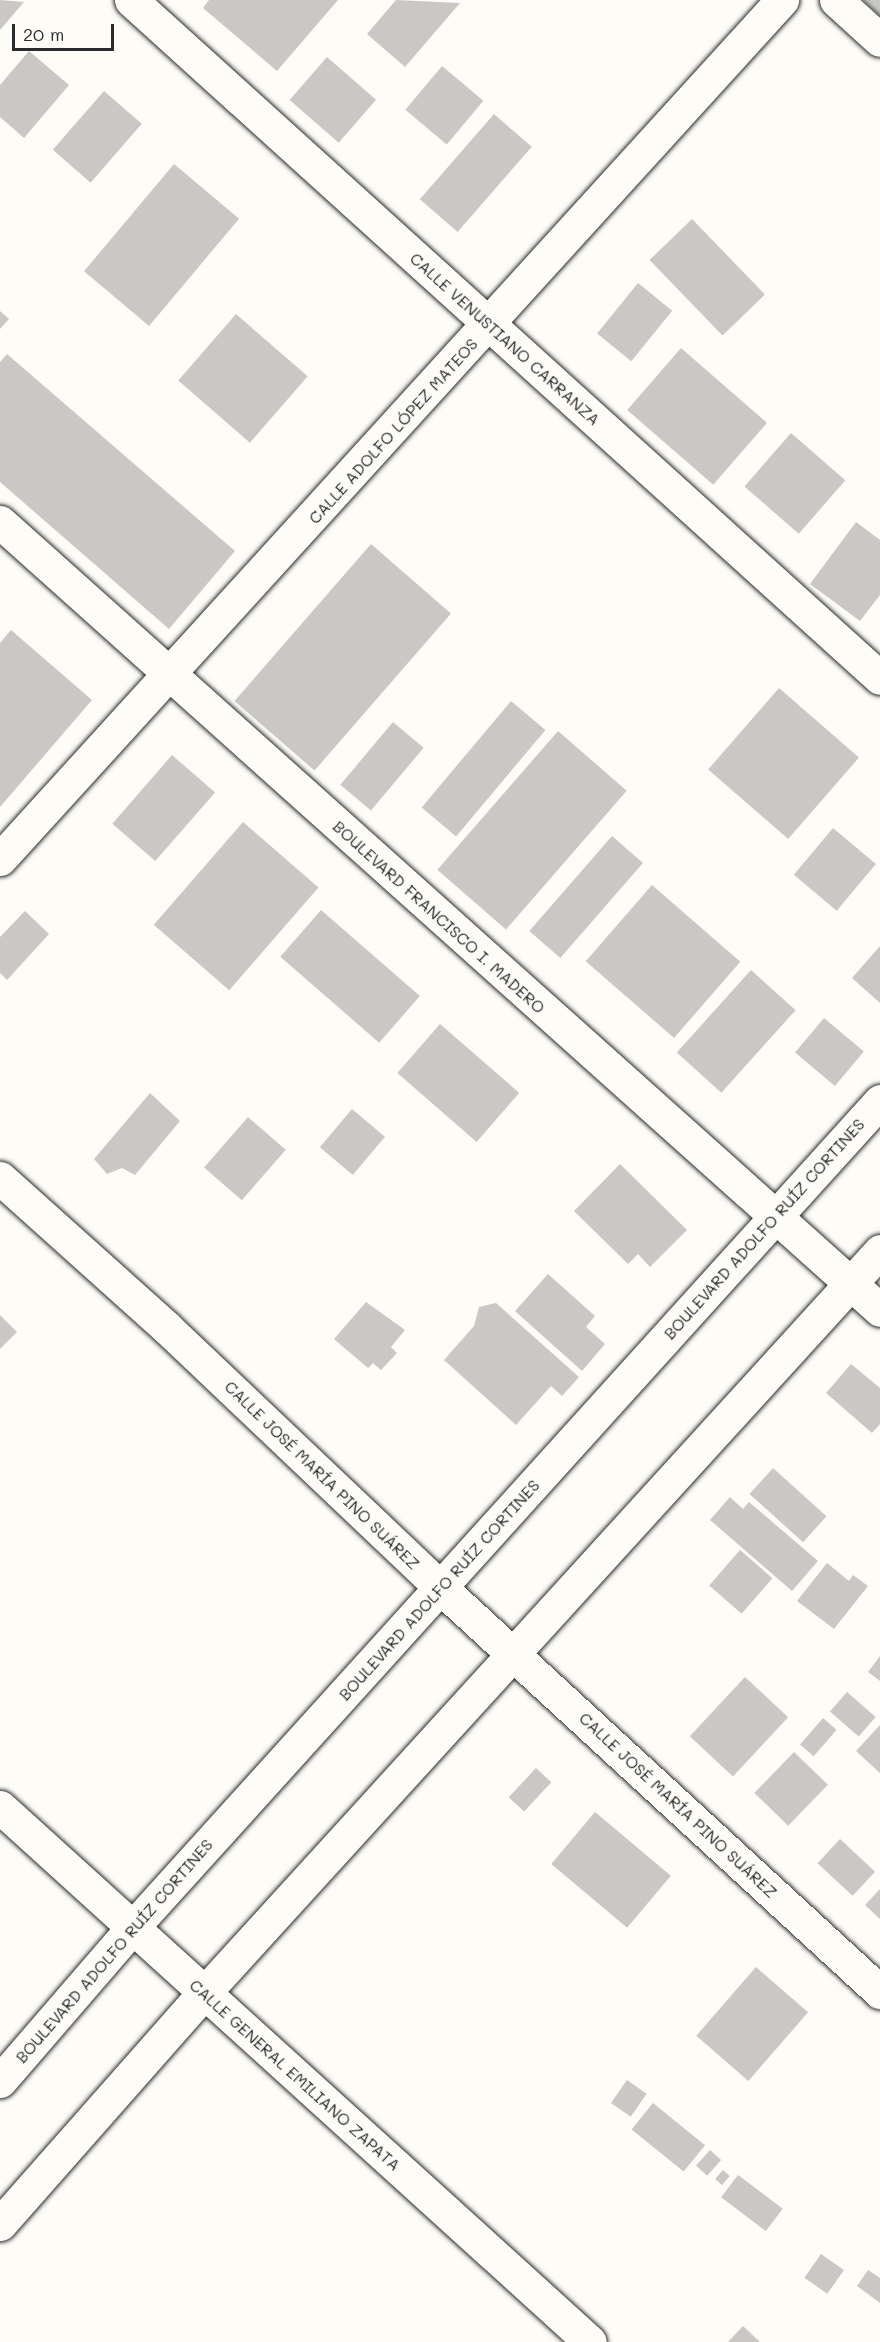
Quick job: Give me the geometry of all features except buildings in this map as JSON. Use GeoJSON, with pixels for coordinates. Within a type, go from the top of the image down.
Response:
{"type":"FeatureCollection","features":[{"type":"Feature","properties":{"kind":"street","name":"CALLE VENUSTIANO CARRANZA"},"geometry":{"type":"LineString","coordinates":[[131,0],[880,678]]}},
{"type":"Feature","properties":{"kind":"street","name":"CALLE ADOLFO LÓPEZ MATEOS"},"geometry":{"type":"LineString","coordinates":[[0,859],[489,325],[782,0]]}},
{"type":"Feature","properties":{"kind":"street"},"geometry":{"type":"LineString","coordinates":[[836,0],[880,40]]}},
{"type":"Feature","properties":{"kind":"street","name":"BOULEVARD FRANCISCO I. MADERO"},"geometry":{"type":"LineString","coordinates":[[0,522],[169,676],[776,1214],[880,1310]]}},
{"type":"Feature","properties":{"kind":"street","name":"BOULEVARD ADOLFO RUÍZ CORTINES"},"geometry":{"type":"LineString","coordinates":[[0,2081],[132,1928],[880,1101]]}},
{"type":"Feature","properties":{"kind":"street","name":"CALLE JOSÉ MARÍA PINO SUÁREZ"},"geometry":{"type":"LineString","coordinates":[[0,1178],[167,1328],[441,1588],[880,1992]]}},
{"type":"Feature","properties":{"kind":"street"},"geometry":{"type":"LineString","coordinates":[[0,2224],[204,1993],[880,1251]]}},
{"type":"Feature","properties":{"kind":"street","name":"CALLE GENERAL EMILIANO ZAPATA"},"geometry":{"type":"LineString","coordinates":[[0,1807],[590,2342]]}}]}
